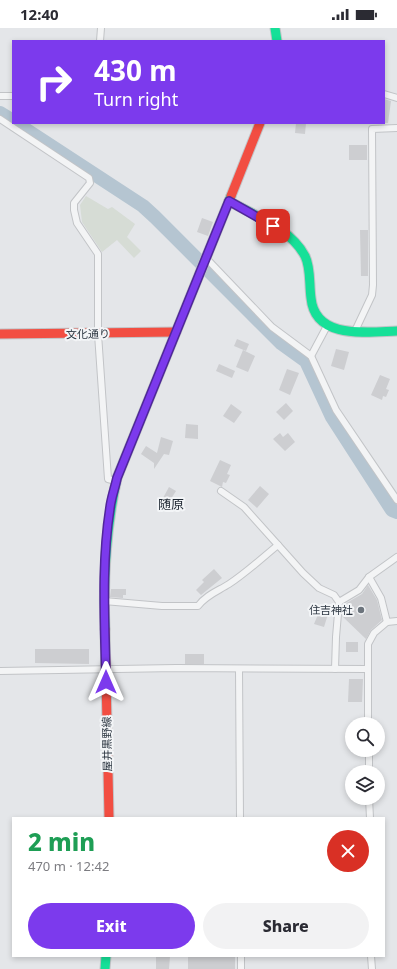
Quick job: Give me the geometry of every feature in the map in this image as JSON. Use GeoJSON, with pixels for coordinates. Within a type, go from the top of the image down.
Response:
{"type":"FeatureCollection","features":[{"type":"Feature","properties":{"kind":"main road"},"geometry":{"type":"LineString","coordinates":[[275,28],[277,40]]}},
{"type":"Feature","properties":{"kind":"main road","name":"屋井黒野線"},"geometry":{"type":"LineString","coordinates":[[109,817],[104,601],[110,508],[116,481],[260,124]]}},
{"type":"Feature","properties":{"kind":"main road"},"geometry":{"type":"LineString","coordinates":[[229,201],[293,239],[305,257],[311,303],[315,313],[327,326],[349,332],[397,331]]}},
{"type":"Feature","properties":{"kind":"main road","name":"文化通り"},"geometry":{"type":"LineString","coordinates":[[0,334],[176,332]]}},
{"type":"Feature","properties":{"kind":"main road"},"geometry":{"type":"LineString","coordinates":[[105,969],[106,957]]}},
{"type":"Feature","properties":{"kind":"street"},"geometry":{"type":"LineString","coordinates":[[100,40],[101,28]]}},
{"type":"Feature","properties":{"kind":"street"},"geometry":{"type":"LineString","coordinates":[[385,94],[397,98]]}},
{"type":"Feature","properties":{"kind":"street"},"geometry":{"type":"LineString","coordinates":[[0,96],[12,96]]}},
{"type":"Feature","properties":{"kind":"street"},"geometry":{"type":"LineString","coordinates":[[0,119],[89,178],[90,183],[74,203],[74,210],[77,223],[98,254],[98,334],[108,480],[116,481]]}},
{"type":"Feature","properties":{"kind":"street"},"geometry":{"type":"LineString","coordinates":[[355,331],[372,295],[373,285],[372,129],[397,128]]}},
{"type":"Feature","properties":{"kind":"street"},"geometry":{"type":"LineString","coordinates":[[206,259],[272,327],[311,356],[336,410],[397,500]]}},
{"type":"Feature","properties":{"kind":"street"},"geometry":{"type":"LineString","coordinates":[[311,356],[327,326]]}},
{"type":"Feature","properties":{"kind":"street"},"geometry":{"type":"LineString","coordinates":[[221,491],[244,507],[303,573],[320,588],[334,594],[339,602],[335,668]]}},
{"type":"Feature","properties":{"kind":"street"},"geometry":{"type":"LineString","coordinates":[[104,601],[162,606],[198,606],[203,600],[228,585],[278,545]]}},
{"type":"Feature","properties":{"kind":"street"},"geometry":{"type":"LineString","coordinates":[[339,602],[359,590],[369,577],[397,557]]}},
{"type":"Feature","properties":{"kind":"street"},"geometry":{"type":"LineString","coordinates":[[369,577],[381,598],[386,622]]}},
{"type":"Feature","properties":{"kind":"street"},"geometry":{"type":"LineString","coordinates":[[368,717],[368,644],[374,633],[386,622],[397,621]]}},
{"type":"Feature","properties":{"kind":"street"},"geometry":{"type":"LineString","coordinates":[[239,669],[240,817]]}},
{"type":"Feature","properties":{"kind":"street"},"geometry":{"type":"LineString","coordinates":[[0,671],[367,669]]}},
{"type":"Feature","properties":{"kind":"street"},"geometry":{"type":"LineString","coordinates":[[369,805],[370,817]]}},
{"type":"Feature","properties":{"kind":"street"},"geometry":{"type":"LineString","coordinates":[[241,957],[241,969]]}},
{"type":"Feature","properties":{"kind":"street"},"geometry":{"type":"LineString","coordinates":[[372,957],[372,969]]}},
{"type":"Feature","properties":{"kind":"shaded area"},"geometry":{"type":"Polygon","coordinates":[[[86,196],[108,209],[112,207],[135,224],[127,237],[141,251],[134,258],[117,240],[102,252],[82,222],[80,205],[86,196]]]}},
{"type":"Feature","properties":{"kind":"building"},"geometry":{"type":"Polygon","coordinates":[[[385,99],[391,101],[388,123],[385,123],[385,99]]]}},
{"type":"Feature","properties":{"kind":"building"},"geometry":{"type":"Polygon","coordinates":[[[296,124],[306,124],[305,134],[295,133],[296,124]]]}},
{"type":"Feature","properties":{"kind":"building"},"geometry":{"type":"Polygon","coordinates":[[[349,145],[367,145],[367,160],[349,160],[349,145]]]}},
{"type":"Feature","properties":{"kind":"building"},"geometry":{"type":"Polygon","coordinates":[[[202,218],[213,222],[208,236],[197,232],[202,218]]]}},
{"type":"Feature","properties":{"kind":"building"},"geometry":{"type":"Polygon","coordinates":[[[360,230],[368,230],[368,276],[361,276],[360,230]]]}},
{"type":"Feature","properties":{"kind":"building"},"geometry":{"type":"Polygon","coordinates":[[[237,339],[249,344],[246,351],[234,346],[237,339]]]}},
{"type":"Feature","properties":{"kind":"building"},"geometry":{"type":"Polygon","coordinates":[[[336,349],[349,352],[344,370],[331,366],[336,349]]]}},
{"type":"Feature","properties":{"kind":"building"},"geometry":{"type":"Polygon","coordinates":[[[243,350],[255,356],[248,372],[236,367],[243,350]]]}},
{"type":"Feature","properties":{"kind":"building"},"geometry":{"type":"Polygon","coordinates":[[[219,364],[235,371],[232,378],[216,371],[219,364]]]}},
{"type":"Feature","properties":{"kind":"building"},"geometry":{"type":"Polygon","coordinates":[[[287,369],[299,373],[290,395],[279,390],[287,369]]]}},
{"type":"Feature","properties":{"kind":"building"},"geometry":{"type":"Polygon","coordinates":[[[380,375],[390,379],[386,389],[389,390],[386,397],[383,396],[382,400],[371,395],[380,375]]]}},
{"type":"Feature","properties":{"kind":"building"},"geometry":{"type":"Polygon","coordinates":[[[286,403],[293,411],[284,420],[276,412],[286,403]]]}},
{"type":"Feature","properties":{"kind":"building"},"geometry":{"type":"Polygon","coordinates":[[[231,404],[242,412],[234,423],[223,416],[231,404]]]}},
{"type":"Feature","properties":{"kind":"building"},"geometry":{"type":"Polygon","coordinates":[[[186,424],[198,425],[198,439],[185,438],[186,424]]]}},
{"type":"Feature","properties":{"kind":"building"},"geometry":{"type":"Polygon","coordinates":[[[280,433],[283,437],[288,433],[295,442],[285,451],[273,439],[280,433]]]}},
{"type":"Feature","properties":{"kind":"building"},"geometry":{"type":"Polygon","coordinates":[[[161,437],[173,441],[169,455],[164,454],[154,469],[154,463],[141,454],[146,446],[157,453],[161,437]]]}},
{"type":"Feature","properties":{"kind":"building"},"geometry":{"type":"Polygon","coordinates":[[[220,460],[231,465],[227,474],[230,475],[226,483],[223,482],[222,487],[210,481],[220,460]]]}},
{"type":"Feature","properties":{"kind":"building"},"geometry":{"type":"Polygon","coordinates":[[[260,486],[269,494],[257,508],[248,500],[260,486]]]}},
{"type":"Feature","properties":{"kind":"building"},"geometry":{"type":"Polygon","coordinates":[[[169,487],[176,491],[169,502],[163,498],[169,487]]]}},
{"type":"Feature","properties":{"kind":"building"},"geometry":{"type":"Polygon","coordinates":[[[214,569],[222,578],[201,595],[196,590],[204,582],[202,580],[214,569]]]}},
{"type":"Feature","properties":{"kind":"building","name":"住吉神社"},"geometry":{"type":"Polygon","coordinates":[[[368,585],[377,600],[382,620],[371,630],[366,639],[342,616],[343,605],[362,594],[368,585]]]}},
{"type":"Feature","properties":{"kind":"building"},"geometry":{"type":"Polygon","coordinates":[[[111,589],[126,589],[126,595],[123,595],[123,598],[110,597],[111,589]]]}},
{"type":"Feature","properties":{"kind":"building"},"geometry":{"type":"Polygon","coordinates":[[[322,605],[330,608],[324,627],[314,624],[322,605]]]}},
{"type":"Feature","properties":{"kind":"building"},"geometry":{"type":"Polygon","coordinates":[[[346,642],[358,642],[358,652],[346,652],[346,642]]]}},
{"type":"Feature","properties":{"kind":"building"},"geometry":{"type":"Polygon","coordinates":[[[35,649],[89,649],[89,664],[35,663],[35,649]]]}},
{"type":"Feature","properties":{"kind":"building"},"geometry":{"type":"Polygon","coordinates":[[[185,654],[204,654],[204,664],[185,664],[185,654]]]}},
{"type":"Feature","properties":{"kind":"building"},"geometry":{"type":"Polygon","coordinates":[[[349,679],[363,679],[362,702],[348,702],[349,679]]]}},
{"type":"Feature","properties":{"kind":"building"},"geometry":{"type":"Polygon","coordinates":[[[156,957],[170,957],[169,969],[156,969],[156,957]]]}},
{"type":"Feature","properties":{"kind":"building"},"geometry":{"type":"Polygon","coordinates":[[[188,957],[235,957],[235,969],[188,969],[188,957]]]}},
{"type":"Feature","properties":{"kind":"waterway"},"geometry":{"type":"LineString","coordinates":[[0,113],[12,120]]}},
{"type":"Feature","properties":{"kind":"waterway"},"geometry":{"type":"LineString","coordinates":[[18,124],[143,206],[281,343],[306,361],[332,417],[392,510],[397,512]]}},
{"type":"Feature","properties":{"kind":"traffic: fast"},"geometry":{"type":"LineString","coordinates":[[275,28],[277,40]]}},
{"type":"Feature","properties":{"kind":"traffic: fast"},"geometry":{"type":"LineString","coordinates":[[105,629],[104,591],[106,553],[110,515],[117,478],[231,196]]}},
{"type":"Feature","properties":{"kind":"traffic: fast"},"geometry":{"type":"LineString","coordinates":[[229,201],[281,230],[298,246],[307,261],[310,276],[311,298],[315,312],[322,321],[332,327],[344,331],[397,331]]}},
{"type":"Feature","properties":{"kind":"traffic: fast"},"geometry":{"type":"LineString","coordinates":[[105,969],[106,957]]}},
{"type":"Feature","properties":{"kind":"traffic: jam"},"geometry":{"type":"LineString","coordinates":[[231,196],[260,124]]}},
{"type":"Feature","properties":{"kind":"traffic: jam"},"geometry":{"type":"LineString","coordinates":[[0,334],[176,332]]}},
{"type":"Feature","properties":{"kind":"traffic: jam"},"geometry":{"type":"LineString","coordinates":[[105,629],[109,817]]}},
{"type":"Feature","properties":{"kind":"place","name":"住吉神社"},"geometry":{"type":"Point","coordinates":[361,610]}},
{"type":"Feature","properties":{"kind":"district","name":"随原"},"geometry":{"type":"Point","coordinates":[171,504]}},
{"type":"Feature","properties":{"kind":"route"},"geometry":{"type":"LineString","coordinates":[[106,682],[104,601],[110,508],[117,478],[229,201],[273,226]]}}]}
